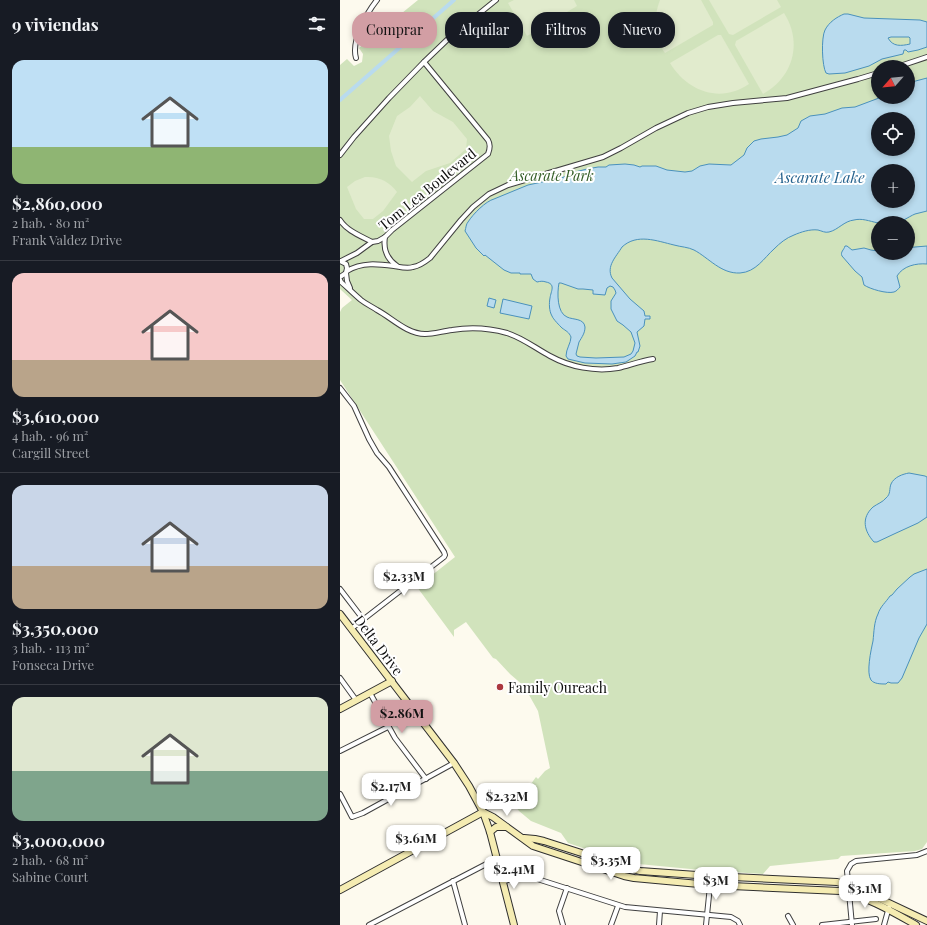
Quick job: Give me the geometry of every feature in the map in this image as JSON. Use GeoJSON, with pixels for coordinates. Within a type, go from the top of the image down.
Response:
{"type":"FeatureCollection","features":[{"type":"Feature","properties":{"kind":"main road","name":"Delta Drive"},"geometry":{"type":"LineString","coordinates":[[340,614],[454,763],[469,786],[483,812],[490,832],[514,925]]}},
{"type":"Feature","properties":{"kind":"main road"},"geometry":{"type":"LineString","coordinates":[[340,709],[392,681]]}},
{"type":"Feature","properties":{"kind":"main road"},"geometry":{"type":"LineString","coordinates":[[340,890],[483,812],[487,813],[524,838],[533,846],[624,876],[643,880],[710,885],[849,892],[862,897],[916,925]]}},
{"type":"Feature","properties":{"kind":"main road"},"geometry":{"type":"LineString","coordinates":[[490,832],[496,827],[506,827]]}},
{"type":"Feature","properties":{"kind":"main road"},"geometry":{"type":"LineString","coordinates":[[524,838],[544,841],[640,871],[837,882],[856,887],[927,921]]}},
{"type":"Feature","properties":{"kind":"street"},"geometry":{"type":"LineString","coordinates":[[356,58],[356,45],[363,23],[367,13],[376,0]]}},
{"type":"Feature","properties":{"kind":"street"},"geometry":{"type":"LineString","coordinates":[[340,155],[354,137],[424,62],[449,38],[496,0]]}},
{"type":"Feature","properties":{"kind":"street"},"geometry":{"type":"LineString","coordinates":[[915,61],[927,57]]}},
{"type":"Feature","properties":{"kind":"street","name":"Tom Lea Boulevard"},"geometry":{"type":"LineString","coordinates":[[341,261],[357,254],[372,242],[378,241],[385,237],[488,154],[490,150],[490,143],[488,140],[424,62]]}},
{"type":"Feature","properties":{"kind":"street"},"geometry":{"type":"LineString","coordinates":[[340,276],[355,267],[367,264],[413,268],[424,263],[430,258],[473,207],[489,194],[508,185],[603,157],[656,128],[688,113],[708,107],[733,103],[788,98],[871,75]]}},
{"type":"Feature","properties":{"kind":"street"},"geometry":{"type":"LineString","coordinates":[[340,220],[352,232],[372,242]]}},
{"type":"Feature","properties":{"kind":"street"},"geometry":{"type":"LineString","coordinates":[[385,237],[384,243],[386,254],[393,264],[398,267]]}},
{"type":"Feature","properties":{"kind":"street"},"geometry":{"type":"LineString","coordinates":[[341,261],[347,266],[347,281],[351,291]]}},
{"type":"Feature","properties":{"kind":"street"},"geometry":{"type":"LineString","coordinates":[[340,281],[366,304],[407,329],[418,333],[425,334],[477,328],[506,333],[524,340],[561,361],[585,368],[616,368],[653,359]]}},
{"type":"Feature","properties":{"kind":"street"},"geometry":{"type":"LineString","coordinates":[[340,388],[354,406],[377,453],[396,477],[445,555],[351,628]]}},
{"type":"Feature","properties":{"kind":"street"},"geometry":{"type":"LineString","coordinates":[[340,589],[363,619]]}},
{"type":"Feature","properties":{"kind":"street"},"geometry":{"type":"LineString","coordinates":[[340,678],[356,700]]}},
{"type":"Feature","properties":{"kind":"street"},"geometry":{"type":"LineString","coordinates":[[370,693],[395,738],[426,779]]}},
{"type":"Feature","properties":{"kind":"street"},"geometry":{"type":"LineString","coordinates":[[340,752],[388,727]]}},
{"type":"Feature","properties":{"kind":"street"},"geometry":{"type":"LineString","coordinates":[[340,794],[352,817],[363,813],[454,763]]}},
{"type":"Feature","properties":{"kind":"street"},"geometry":{"type":"LineString","coordinates":[[852,924],[847,871],[848,867],[853,862],[917,855],[927,851]]}},
{"type":"Feature","properties":{"kind":"street"},"geometry":{"type":"LineString","coordinates":[[369,925],[496,859]]}},
{"type":"Feature","properties":{"kind":"street"},"geometry":{"type":"LineString","coordinates":[[502,882],[525,875],[618,906],[636,909],[731,917],[740,925]]}},
{"type":"Feature","properties":{"kind":"street"},"geometry":{"type":"LineString","coordinates":[[706,925],[711,876]]}},
{"type":"Feature","properties":{"kind":"street"},"geometry":{"type":"LineString","coordinates":[[453,881],[465,925]]}},
{"type":"Feature","properties":{"kind":"street"},"geometry":{"type":"LineString","coordinates":[[563,925],[559,911],[567,888]]}},
{"type":"Feature","properties":{"kind":"street"},"geometry":{"type":"LineString","coordinates":[[884,924],[890,903]]}},
{"type":"Feature","properties":{"kind":"street"},"geometry":{"type":"LineString","coordinates":[[611,925],[618,906]]}},
{"type":"Feature","properties":{"kind":"street"},"geometry":{"type":"LineString","coordinates":[[659,925],[660,911]]}},
{"type":"Feature","properties":{"kind":"street"},"geometry":{"type":"LineString","coordinates":[[788,916],[792,925]]}},
{"type":"Feature","properties":{"kind":"street"},"geometry":{"type":"LineString","coordinates":[[822,925],[852,924],[876,919]]}},
{"type":"Feature","properties":{"kind":"green space","name":"Ascarate Park"},"geometry":{"type":"Polygon","coordinates":[[[418,0],[927,0],[927,842],[922,849],[915,851],[841,856],[838,859],[770,866],[763,874],[628,863],[568,843],[561,833],[531,821],[516,807],[517,803],[536,777],[538,779],[550,768],[538,711],[524,686],[496,659],[493,658],[466,622],[454,630],[454,637],[417,587],[455,557],[340,380],[340,312],[342,308],[352,300],[340,289],[340,65],[347,59],[354,66],[362,62],[363,54],[359,48],[437,48],[437,12],[403,12],[418,0]]]}},
{"type":"Feature","properties":{"kind":"green space"},"geometry":{"type":"Polygon","coordinates":[[[514,0],[574,0],[577,6],[567,12],[531,12],[531,34],[527,36],[523,29],[523,12],[513,12],[508,3],[514,0]]]}},
{"type":"Feature","properties":{"kind":"green space"},"geometry":{"type":"Polygon","coordinates":[[[660,0],[701,0],[713,22],[713,25],[675,47],[675,12],[657,12],[660,0]]]}},
{"type":"Feature","properties":{"kind":"green space"},"geometry":{"type":"Polygon","coordinates":[[[709,0],[777,0],[781,7],[733,35],[729,34],[709,0]]]}},
{"type":"Feature","properties":{"kind":"green space"},"geometry":{"type":"Polygon","coordinates":[[[784,13],[790,24],[793,36],[794,47],[792,58],[788,69],[782,78],[763,94],[735,45],[736,41],[784,13]]]}},
{"type":"Feature","properties":{"kind":"green space"},"geometry":{"type":"Polygon","coordinates":[[[718,35],[721,35],[749,84],[738,90],[716,94],[705,92],[685,81],[670,63],[718,35]]]}},
{"type":"Feature","properties":{"kind":"green space"},"geometry":{"type":"Polygon","coordinates":[[[662,48],[674,48],[665,53],[662,48]]]}},
{"type":"Feature","properties":{"kind":"green space"},"geometry":{"type":"Polygon","coordinates":[[[420,96],[433,111],[453,122],[467,139],[466,149],[450,163],[426,171],[412,182],[396,166],[391,151],[389,136],[397,116],[410,107],[420,96]]]}},
{"type":"Feature","properties":{"kind":"green space"},"geometry":{"type":"Polygon","coordinates":[[[365,177],[379,178],[387,182],[397,192],[383,211],[373,219],[364,219],[356,209],[347,187],[355,181],[365,177]]]}},
{"type":"Feature","properties":{"kind":"water"},"geometry":{"type":"Polygon","coordinates":[[[844,14],[848,14],[864,18],[920,20],[927,22],[927,47],[908,52],[904,50],[903,54],[880,60],[871,60],[871,65],[869,66],[845,73],[829,74],[826,73],[825,69],[823,45],[825,30],[833,20],[844,14]],[[888,38],[892,43],[900,45],[910,44],[910,38],[888,38]]]}},
{"type":"Feature","properties":{"kind":"water","name":"Ascarate Lake"},"geometry":{"type":"Polygon","coordinates":[[[927,78],[927,211],[911,216],[871,216],[871,221],[857,219],[847,222],[829,232],[809,230],[788,238],[751,270],[740,273],[727,271],[700,253],[689,248],[647,239],[634,240],[628,243],[622,247],[612,262],[610,274],[630,299],[644,311],[645,316],[650,316],[650,319],[645,319],[644,326],[637,332],[640,346],[638,352],[626,362],[612,364],[585,363],[568,359],[566,353],[571,337],[551,314],[549,305],[552,288],[551,284],[544,281],[537,282],[533,279],[531,274],[511,273],[504,270],[485,255],[484,256],[476,248],[465,231],[470,219],[487,202],[528,185],[564,177],[567,174],[587,169],[606,167],[609,165],[625,164],[640,167],[656,166],[667,170],[685,172],[692,171],[700,166],[709,164],[731,165],[744,155],[747,148],[754,141],[787,135],[798,128],[801,121],[810,116],[825,114],[842,108],[855,107],[871,101],[871,104],[915,104],[915,81],[927,78]],[[559,283],[558,302],[561,311],[567,317],[583,322],[585,327],[584,333],[579,342],[576,354],[577,356],[596,358],[624,357],[631,354],[635,343],[631,332],[617,321],[611,309],[611,301],[616,293],[613,287],[610,286],[607,288],[605,295],[593,294],[593,290],[578,289],[559,283]]]}},
{"type":"Feature","properties":{"kind":"water"},"geometry":{"type":"Polygon","coordinates":[[[845,246],[847,246],[852,250],[864,248],[871,250],[871,260],[915,260],[915,247],[927,246],[927,264],[919,264],[906,268],[897,276],[900,287],[897,291],[883,292],[874,290],[864,285],[862,277],[842,256],[845,246]]]}},
{"type":"Feature","properties":{"kind":"water"},"geometry":{"type":"Polygon","coordinates":[[[489,298],[496,300],[494,308],[487,306],[489,298]]]}},
{"type":"Feature","properties":{"kind":"water"},"geometry":{"type":"Polygon","coordinates":[[[503,299],[532,306],[529,319],[500,313],[503,299]]]}},
{"type":"Feature","properties":{"kind":"water"},"geometry":{"type":"Polygon","coordinates":[[[909,473],[927,477],[927,517],[918,523],[874,542],[866,529],[865,524],[869,511],[888,496],[894,479],[909,473]]]}},
{"type":"Feature","properties":{"kind":"water"},"geometry":{"type":"Polygon","coordinates":[[[927,569],[927,624],[919,638],[902,678],[898,683],[888,682],[886,684],[878,684],[871,680],[869,667],[875,624],[879,611],[890,596],[910,577],[927,569]]]}},
{"type":"Feature","properties":{"kind":"waterway"},"geometry":{"type":"LineString","coordinates":[[340,100],[454,0]]}},
{"type":"Feature","properties":{"kind":"place","name":"Family Oureach"},"geometry":{"type":"Point","coordinates":[500,687]}}]}
